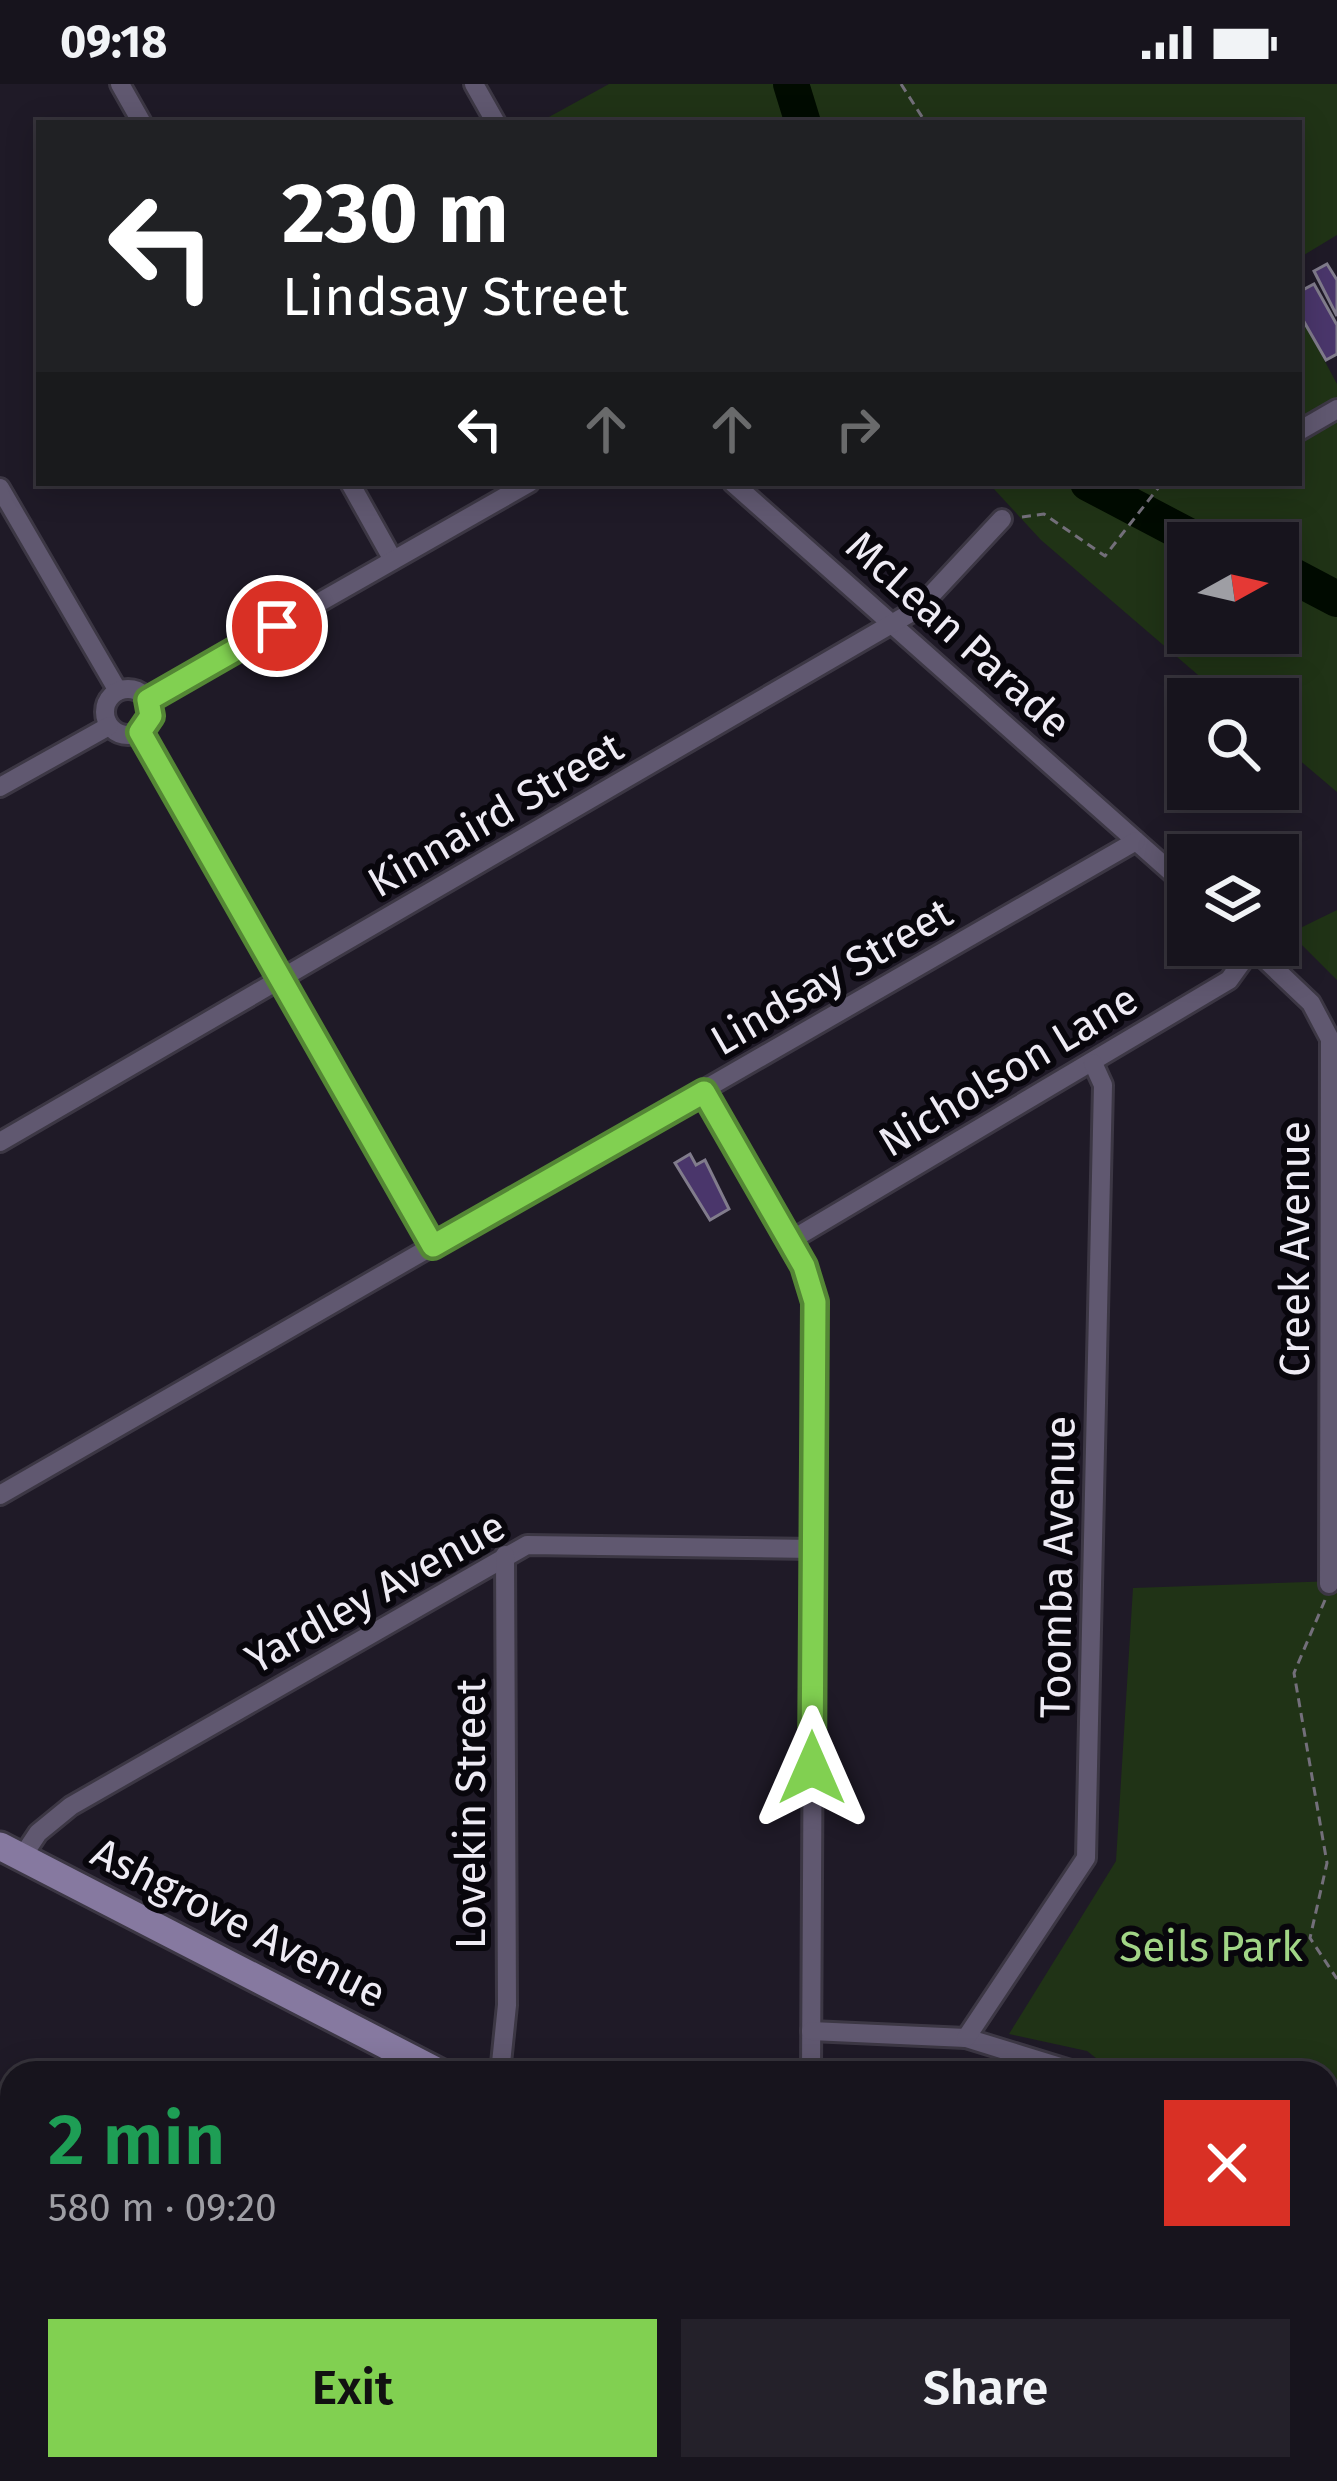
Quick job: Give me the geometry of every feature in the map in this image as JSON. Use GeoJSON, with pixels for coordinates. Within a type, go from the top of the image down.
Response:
{"type":"FeatureCollection","features":[{"type":"Feature","properties":{"kind":"main road","name":"Ashgrove Avenue"},"geometry":{"type":"LineString","coordinates":[[11,1851],[417,2061]]}},
{"type":"Feature","properties":{"kind":"street"},"geometry":{"type":"LineString","coordinates":[[120,84],[140,120]]}},
{"type":"Feature","properties":{"kind":"street"},"geometry":{"type":"LineString","coordinates":[[473,84],[494,120]]}},
{"type":"Feature","properties":{"kind":"street"},"geometry":{"type":"LineString","coordinates":[[1302,429],[1337,409]]}},
{"type":"Feature","properties":{"kind":"street"},"geometry":{"type":"LineString","coordinates":[[352,486],[393,560]]}},
{"type":"Feature","properties":{"kind":"street"},"geometry":{"type":"LineString","coordinates":[[148,700],[524,486]]}},
{"type":"Feature","properties":{"kind":"street","name":"McLean Parade"},"geometry":{"type":"LineString","coordinates":[[736,486],[1136,841]]}},
{"type":"Feature","properties":{"kind":"street"},"geometry":{"type":"LineString","coordinates":[[0,488],[118,691]]}},
{"type":"Feature","properties":{"kind":"street","name":"Kinnaird Street"},"geometry":{"type":"LineString","coordinates":[[0,1142],[919,608],[1002,519]]}},
{"type":"Feature","properties":{"kind":"street"},"geometry":{"type":"LineString","coordinates":[[118,691],[137,691],[148,700],[151,716],[140,732],[124,735],[109,726],[105,707],[118,691]]}},
{"type":"Feature","properties":{"kind":"street"},"geometry":{"type":"LineString","coordinates":[[0,787],[109,726]]}},
{"type":"Feature","properties":{"kind":"street"},"geometry":{"type":"LineString","coordinates":[[140,732],[433,1246]]}},
{"type":"Feature","properties":{"kind":"street"},"geometry":{"type":"LineString","coordinates":[[1136,841],[1167,868]]}},
{"type":"Feature","properties":{"kind":"street","name":"Lindsay Street"},"geometry":{"type":"LineString","coordinates":[[0,1495],[1136,841]]}},
{"type":"Feature","properties":{"kind":"street","name":"Nicholson Lane"},"geometry":{"type":"LineString","coordinates":[[788,1241],[1093,1064],[1229,980],[1238,966]]}},
{"type":"Feature","properties":{"kind":"street","name":"Creek Avenue"},"geometry":{"type":"LineString","coordinates":[[1272,966],[1311,1003],[1330,1040],[1330,1584]]}},
{"type":"Feature","properties":{"kind":"street","name":"Toomba Avenue"},"geometry":{"type":"LineString","coordinates":[[966,2038],[1087,1858],[1103,1085],[1093,1064]]}},
{"type":"Feature","properties":{"kind":"street"},"geometry":{"type":"LineString","coordinates":[[704,1092],[788,1241],[815,1302],[811,2061]]}},
{"type":"Feature","properties":{"kind":"street","name":"Yardley Avenue"},"geometry":{"type":"LineString","coordinates":[[11,1851],[70,1806],[505,1555],[547,1541],[814,1549]]}},
{"type":"Feature","properties":{"kind":"street","name":"Lovekin Street"},"geometry":{"type":"LineString","coordinates":[[501,2061],[507,2006],[505,1555]]}},
{"type":"Feature","properties":{"kind":"street"},"geometry":{"type":"LineString","coordinates":[[811,2031],[966,2038],[1041,2061]]}},
{"type":"Feature","properties":{"kind":"path"},"geometry":{"type":"LineString","coordinates":[[901,84],[924,120]]}},
{"type":"Feature","properties":{"kind":"path"},"geometry":{"type":"LineString","coordinates":[[1002,519],[1044,514],[1105,556],[1160,486]]}},
{"type":"Feature","properties":{"kind":"path"},"geometry":{"type":"LineString","coordinates":[[1330,1584],[1294,1673],[1328,1863],[1310,1938],[1337,1979]]}},
{"type":"Feature","properties":{"kind":"green space"},"geometry":{"type":"Polygon","coordinates":[[[609,84],[1337,84],[1337,235],[1302,256],[1302,120],[543,120],[609,84]]]}},
{"type":"Feature","properties":{"kind":"green space"},"geometry":{"type":"Polygon","coordinates":[[[1302,319],[1337,384],[1337,792],[1299,760],[1299,678],[1202,678],[1174,654],[1299,654],[1299,522],[1167,522],[1167,648],[1041,540],[995,486],[1302,486],[1302,319]]]}},
{"type":"Feature","properties":{"kind":"green space"},"geometry":{"type":"Polygon","coordinates":[[[1337,910],[1337,980],[1299,942],[1299,929],[1337,910]]]}},
{"type":"Feature","properties":{"kind":"green space","name":"Seils Park"},"geometry":{"type":"Polygon","coordinates":[[[1337,1581],[1337,2061],[1100,2061],[1087,2051],[1009,2034],[1116,1861],[1133,1588],[1337,1581]]]}},
{"type":"Feature","properties":{"kind":"building"},"geometry":{"type":"Polygon","coordinates":[[[1327,264],[1337,280],[1337,316],[1314,271],[1327,264]]]}},
{"type":"Feature","properties":{"kind":"building"},"geometry":{"type":"Polygon","coordinates":[[[1314,284],[1337,325],[1337,354],[1326,360],[1302,318],[1302,290],[1314,284]]]}},
{"type":"Feature","properties":{"kind":"building"},"geometry":{"type":"Polygon","coordinates":[[[690,1154],[696,1165],[705,1160],[729,1209],[710,1220],[675,1163],[690,1154]]]}},
{"type":"Feature","properties":{"kind":"waterway"},"geometry":{"type":"LineString","coordinates":[[791,84],[802,120]]}},
{"type":"Feature","properties":{"kind":"waterway"},"geometry":{"type":"LineString","coordinates":[[1094,486],[1167,525]]}},
{"type":"Feature","properties":{"kind":"waterway"},"geometry":{"type":"LineString","coordinates":[[1299,579],[1337,599]]}},
{"type":"Feature","properties":{"kind":"route"},"geometry":{"type":"LineString","coordinates":[[277,626],[148,700],[151,716],[140,732],[433,1246],[704,1092],[804,1266],[815,1302],[812,1768]]}}]}
